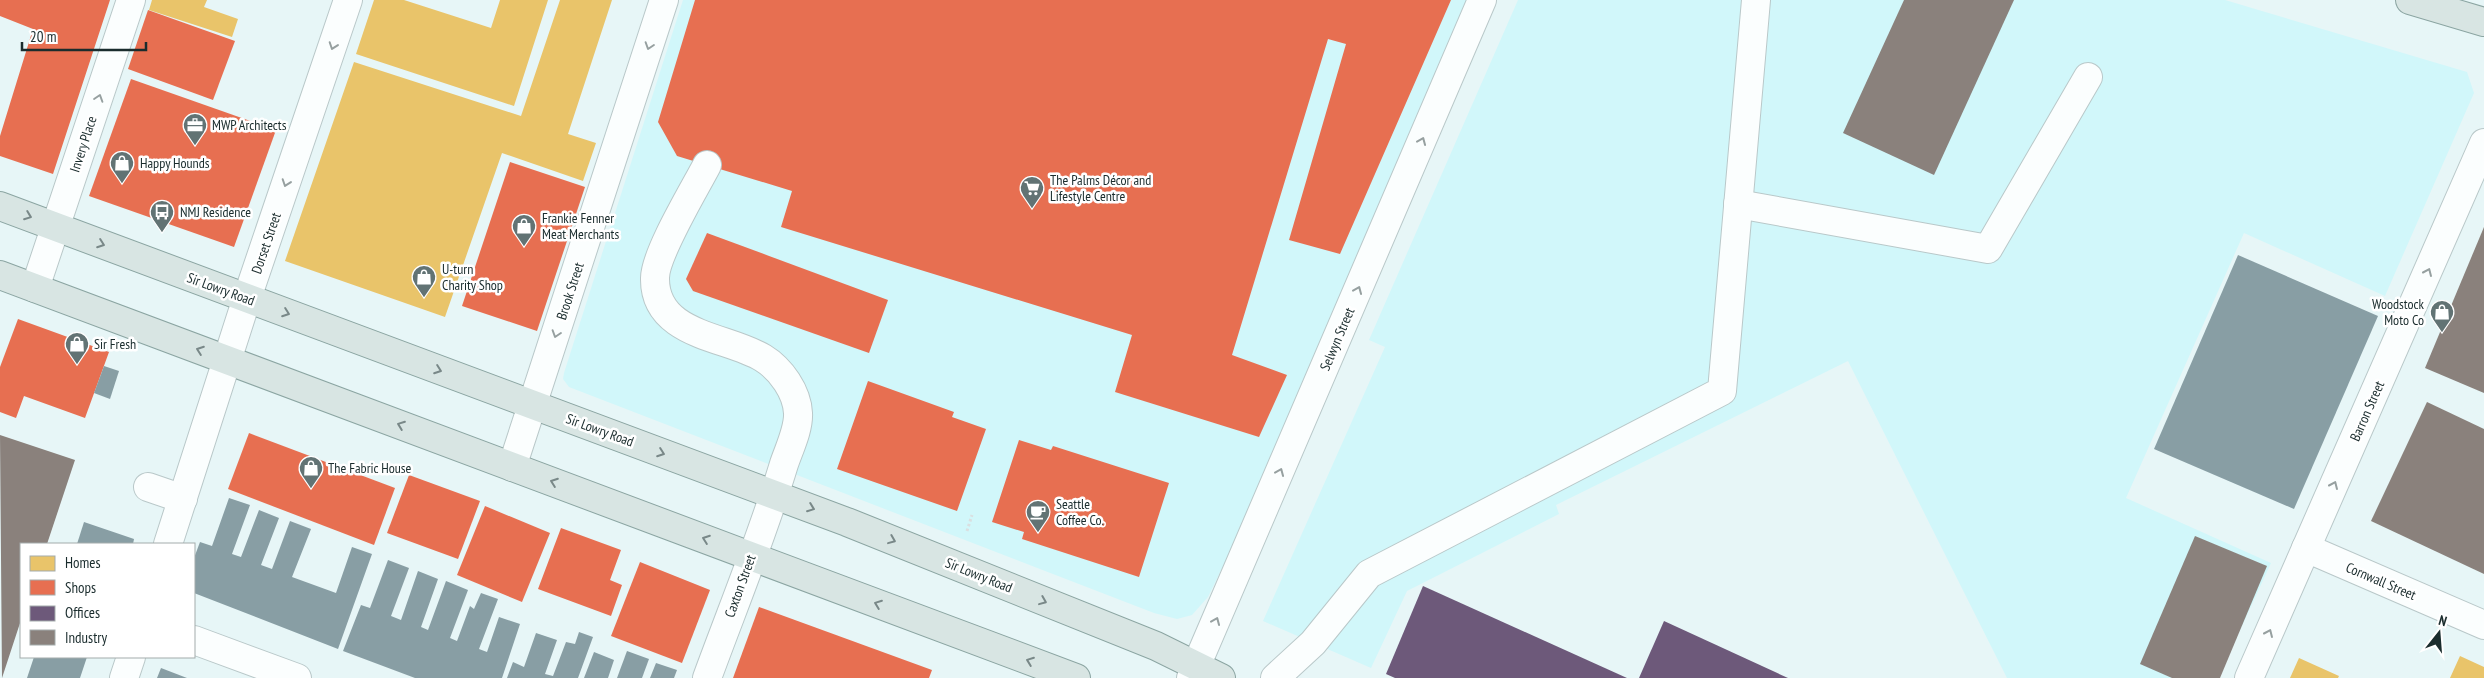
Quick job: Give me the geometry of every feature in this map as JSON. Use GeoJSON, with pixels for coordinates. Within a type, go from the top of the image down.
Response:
{"type":"FeatureCollection","features":[{"type":"Feature","properties":{"kind":"main road"},"geometry":{"type":"LineString","coordinates":[[2410,0],[2484,22]]}},
{"type":"Feature","properties":{"kind":"main road","name":"Sir Lowry Road"},"geometry":{"type":"LineString","coordinates":[[0,206],[774,495],[1147,643],[1194,672],[1221,678]]}},
{"type":"Feature","properties":{"kind":"main road"},"geometry":{"type":"LineString","coordinates":[[0,275],[1076,678]]}},
{"type":"Feature","properties":{"kind":"street","name":"Invery Place"},"geometry":{"type":"LineString","coordinates":[[36,288],[131,0]]}},
{"type":"Feature","properties":{"kind":"street","name":"Dorset Street"},"geometry":{"type":"LineString","coordinates":[[168,543],[247,298],[348,0]]}},
{"type":"Feature","properties":{"kind":"street","name":"Brook Street"},"geometry":{"type":"LineString","coordinates":[[512,467],[664,0]]}},
{"type":"Feature","properties":{"kind":"street","name":"Selwyn Street"},"geometry":{"type":"LineString","coordinates":[[1194,672],[1482,0]]}},
{"type":"Feature","properties":{"kind":"street"},"geometry":{"type":"LineString","coordinates":[[1275,678],[1313,643],[1369,574],[1722,391],[1756,0]]}},
{"type":"Feature","properties":{"kind":"street"},"geometry":{"type":"LineString","coordinates":[[1738,204],[1988,250],[2088,77]]}},
{"type":"Feature","properties":{"kind":"street","name":"Barron Street"},"geometry":{"type":"LineString","coordinates":[[2249,678],[2484,143]]}},
{"type":"Feature","properties":{"kind":"street","name":"Caxton Street"},"geometry":{"type":"LineString","coordinates":[[707,165],[662,251],[655,278],[661,304],[682,327],[763,358],[791,385],[798,414],[790,448],[774,495],[707,678]]}},
{"type":"Feature","properties":{"kind":"street"},"geometry":{"type":"LineString","coordinates":[[148,487],[182,499]]}},
{"type":"Feature","properties":{"kind":"street","name":"Cornwall Street"},"geometry":{"type":"LineString","coordinates":[[2306,548],[2484,625]]}},
{"type":"Feature","properties":{"kind":"street"},"geometry":{"type":"LineString","coordinates":[[195,640],[297,678]]}},
{"type":"Feature","properties":{"kind":"street"},"geometry":{"type":"LineString","coordinates":[[124,678],[131,658]]}},
{"type":"Feature","properties":{"kind":"path"},"geometry":{"type":"LineString","coordinates":[[967,531],[972,515]]}},
{"type":"Feature","properties":{"kind":"shaded area"},"geometry":{"type":"Polygon","coordinates":[[[683,0],[1469,0],[1226,560],[1208,597],[1192,615],[1177,619],[1154,613],[569,387],[563,379],[564,373],[683,0]]]}},
{"type":"Feature","properties":{"kind":"shaded area"},"geometry":{"type":"Polygon","coordinates":[[[1518,0],[2225,0],[2467,72],[2474,93],[2385,296],[2244,233],[2126,498],[2271,563],[2218,678],[2007,678],[1848,361],[1556,505],[1559,514],[1407,591],[1371,668],[1263,621],[1385,347],[1369,340],[1518,0]]]}},
{"type":"Feature","properties":{"kind":"building: Homes"},"geometry":{"type":"Polygon","coordinates":[[[152,0],[207,0],[204,7],[238,19],[232,37],[149,10],[152,0]]]}},
{"type":"Feature","properties":{"kind":"building: Homes"},"geometry":{"type":"Polygon","coordinates":[[[374,0],[404,0],[491,28],[500,0],[548,0],[514,106],[356,54],[374,0]]]}},
{"type":"Feature","properties":{"kind":"building: Homes"},"geometry":{"type":"Polygon","coordinates":[[[560,0],[612,0],[568,134],[596,143],[583,181],[502,153],[445,317],[285,261],[354,62],[521,116],[560,0]]]}},
{"type":"Feature","properties":{"kind":"building: Homes"},"geometry":{"type":"Polygon","coordinates":[[[2460,656],[2484,667],[2484,678],[2450,678],[2460,656]]]}},
{"type":"Feature","properties":{"kind":"building: Homes"},"geometry":{"type":"Polygon","coordinates":[[[2299,658],[2339,676],[2338,678],[2290,678],[2299,658]]]}},
{"type":"Feature","properties":{"kind":"building: Shops"},"geometry":{"type":"Polygon","coordinates":[[[0,0],[110,0],[53,174],[0,156],[0,136],[33,29],[0,16],[0,0]]]}},
{"type":"Feature","properties":{"kind":"building: Shops","name":"The Palms Décor and Lifestyle Centre"},"geometry":{"type":"Polygon","coordinates":[[[695,0],[1451,0],[1340,254],[1289,240],[1346,44],[1328,39],[1232,355],[1287,375],[1259,437],[1115,392],[1132,335],[781,227],[792,191],[677,156],[658,122],[695,0]]]}},
{"type":"Feature","properties":{"kind":"building: Shops"},"geometry":{"type":"Polygon","coordinates":[[[148,10],[235,41],[213,100],[128,69],[148,10]]]}},
{"type":"Feature","properties":{"kind":"building: Shops"},"geometry":{"type":"Polygon","coordinates":[[[131,79],[276,130],[234,247],[89,196],[131,79]]]}},
{"type":"Feature","properties":{"kind":"building: Shops","name":"Frankie Fenner Meat Merchants"},"geometry":{"type":"Polygon","coordinates":[[[510,162],[585,187],[537,331],[462,306],[510,162]]]}},
{"type":"Feature","properties":{"kind":"building: Shops"},"geometry":{"type":"Polygon","coordinates":[[[707,233],[888,300],[869,353],[693,291],[686,279],[707,233]]]}},
{"type":"Feature","properties":{"kind":"building: Shops"},"geometry":{"type":"Polygon","coordinates":[[[18,319],[109,352],[85,418],[24,396],[16,418],[0,412],[0,367],[18,319]]]}},
{"type":"Feature","properties":{"kind":"building: Shops"},"geometry":{"type":"Polygon","coordinates":[[[868,381],[954,412],[952,417],[986,429],[957,511],[837,469],[868,381]]]}},
{"type":"Feature","properties":{"kind":"building: Shops","name":"The Fabric House"},"geometry":{"type":"Polygon","coordinates":[[[249,433],[395,488],[374,545],[228,489],[249,433]]]}},
{"type":"Feature","properties":{"kind":"building: Shops"},"geometry":{"type":"Polygon","coordinates":[[[1019,440],[1051,450],[1053,446],[1169,483],[1139,577],[1022,539],[1024,532],[992,522],[1019,440]]]}},
{"type":"Feature","properties":{"kind":"building: Shops"},"geometry":{"type":"Polygon","coordinates":[[[409,475],[480,501],[458,559],[387,533],[409,475]]]}},
{"type":"Feature","properties":{"kind":"building: Shops"},"geometry":{"type":"Polygon","coordinates":[[[485,506],[550,533],[522,602],[457,575],[485,506]]]}},
{"type":"Feature","properties":{"kind":"building: Shops"},"geometry":{"type":"Polygon","coordinates":[[[561,528],[621,550],[610,580],[622,585],[611,616],[538,589],[561,528]]]}},
{"type":"Feature","properties":{"kind":"building: Shops"},"geometry":{"type":"Polygon","coordinates":[[[640,562],[710,590],[682,663],[611,636],[640,562]]]}},
{"type":"Feature","properties":{"kind":"building: Shops"},"geometry":{"type":"Polygon","coordinates":[[[759,607],[932,670],[929,678],[733,678],[759,607]]]}},
{"type":"Feature","properties":{"kind":"building: Offices"},"geometry":{"type":"Polygon","coordinates":[[[1423,586],[1627,678],[1395,678],[1386,674],[1423,586]]]}},
{"type":"Feature","properties":{"kind":"building: Offices"},"geometry":{"type":"Polygon","coordinates":[[[1664,621],[1788,678],[1639,678],[1664,621]]]}},
{"type":"Feature","properties":{"kind":"building: Industry"},"geometry":{"type":"Polygon","coordinates":[[[1904,0],[2014,0],[1934,175],[1843,133],[1904,0]]]}},
{"type":"Feature","properties":{"kind":"building: Industry"},"geometry":{"type":"Polygon","coordinates":[[[2484,227],[2484,393],[2425,368],[2484,227]]]}},
{"type":"Feature","properties":{"kind":"building: Industry"},"geometry":{"type":"Polygon","coordinates":[[[2427,402],[2484,429],[2484,574],[2371,521],[2427,402]]]}},
{"type":"Feature","properties":{"kind":"building: Industry"},"geometry":{"type":"Polygon","coordinates":[[[0,435],[75,460],[47,543],[20,543],[20,623],[2,678],[0,435]]]}},
{"type":"Feature","properties":{"kind":"building: Industry"},"geometry":{"type":"Polygon","coordinates":[[[2195,536],[2267,566],[2220,678],[2172,678],[2140,664],[2195,536]]]}},
{"type":"Feature","properties":{"kind":"building: Other"},"geometry":{"type":"Polygon","coordinates":[[[2238,255],[2378,316],[2294,509],[2154,449],[2238,255]]]}},
{"type":"Feature","properties":{"kind":"building: Other"},"geometry":{"type":"Polygon","coordinates":[[[104,366],[119,371],[110,399],[94,393],[104,366]]]}},
{"type":"Feature","properties":{"kind":"building: Other"},"geometry":{"type":"Polygon","coordinates":[[[229,498],[250,505],[232,554],[241,557],[259,510],[279,518],[261,565],[272,569],[290,521],[311,529],[292,577],[336,593],[352,547],[372,554],[338,649],[195,593],[195,555],[200,542],[212,546],[229,498]]]}},
{"type":"Feature","properties":{"kind":"building: Other"},"geometry":{"type":"Polygon","coordinates":[[[84,522],[134,539],[133,543],[77,543],[84,522]]]}},
{"type":"Feature","properties":{"kind":"building: Other"},"geometry":{"type":"Polygon","coordinates":[[[388,560],[409,568],[391,616],[401,620],[418,571],[438,579],[421,627],[428,630],[446,581],[468,590],[450,638],[457,641],[470,606],[474,609],[481,593],[498,599],[479,649],[487,652],[499,617],[520,624],[502,678],[415,678],[343,651],[361,605],[370,608],[388,560]]]}},
{"type":"Feature","properties":{"kind":"building: Other"},"geometry":{"type":"Polygon","coordinates":[[[579,632],[593,637],[578,678],[507,678],[513,662],[524,667],[536,633],[557,640],[545,674],[553,676],[566,642],[575,644],[579,632]]]}},
{"type":"Feature","properties":{"kind":"building: Other"},"geometry":{"type":"Polygon","coordinates":[[[627,651],[649,659],[642,678],[617,678],[627,651]]]}},
{"type":"Feature","properties":{"kind":"building: Other"},"geometry":{"type":"Polygon","coordinates":[[[594,652],[614,660],[608,678],[584,678],[594,652]]]}},
{"type":"Feature","properties":{"kind":"building: Other"},"geometry":{"type":"Polygon","coordinates":[[[34,658],[87,658],[80,678],[27,678],[34,658]]]}},
{"type":"Feature","properties":{"kind":"building: Other"},"geometry":{"type":"Polygon","coordinates":[[[656,663],[677,670],[674,678],[650,678],[656,663]]]}},
{"type":"Feature","properties":{"kind":"building: Other"},"geometry":{"type":"Polygon","coordinates":[[[161,668],[187,678],[157,678],[161,668]]]}},
{"type":"Feature","properties":{"kind":"place","name":"MWP Architects"},"geometry":{"type":"Point","coordinates":[195,146]}},
{"type":"Feature","properties":{"kind":"place","name":"Happy Hounds"},"geometry":{"type":"Point","coordinates":[122,184]}},
{"type":"Feature","properties":{"kind":"place","name":"The Palms Décor and Lifestyle Centre"},"geometry":{"type":"Point","coordinates":[1032,209]}},
{"type":"Feature","properties":{"kind":"place","name":"NMJ Residence"},"geometry":{"type":"Point","coordinates":[162,233]}},
{"type":"Feature","properties":{"kind":"place","name":"Frankie Fenner Meat Merchants"},"geometry":{"type":"Point","coordinates":[524,247]}},
{"type":"Feature","properties":{"kind":"place","name":"U-turn Charity Shop"},"geometry":{"type":"Point","coordinates":[424,298]}},
{"type":"Feature","properties":{"kind":"place","name":"Woodstock Moto Co"},"geometry":{"type":"Point","coordinates":[2442,333]}},
{"type":"Feature","properties":{"kind":"place","name":"Sir Fresh"},"geometry":{"type":"Point","coordinates":[77,365]}},
{"type":"Feature","properties":{"kind":"place","name":"The Fabric House"},"geometry":{"type":"Point","coordinates":[311,489]}},
{"type":"Feature","properties":{"kind":"place","name":"Seattle Coffee Co."},"geometry":{"type":"Point","coordinates":[1038,533]}}]}
